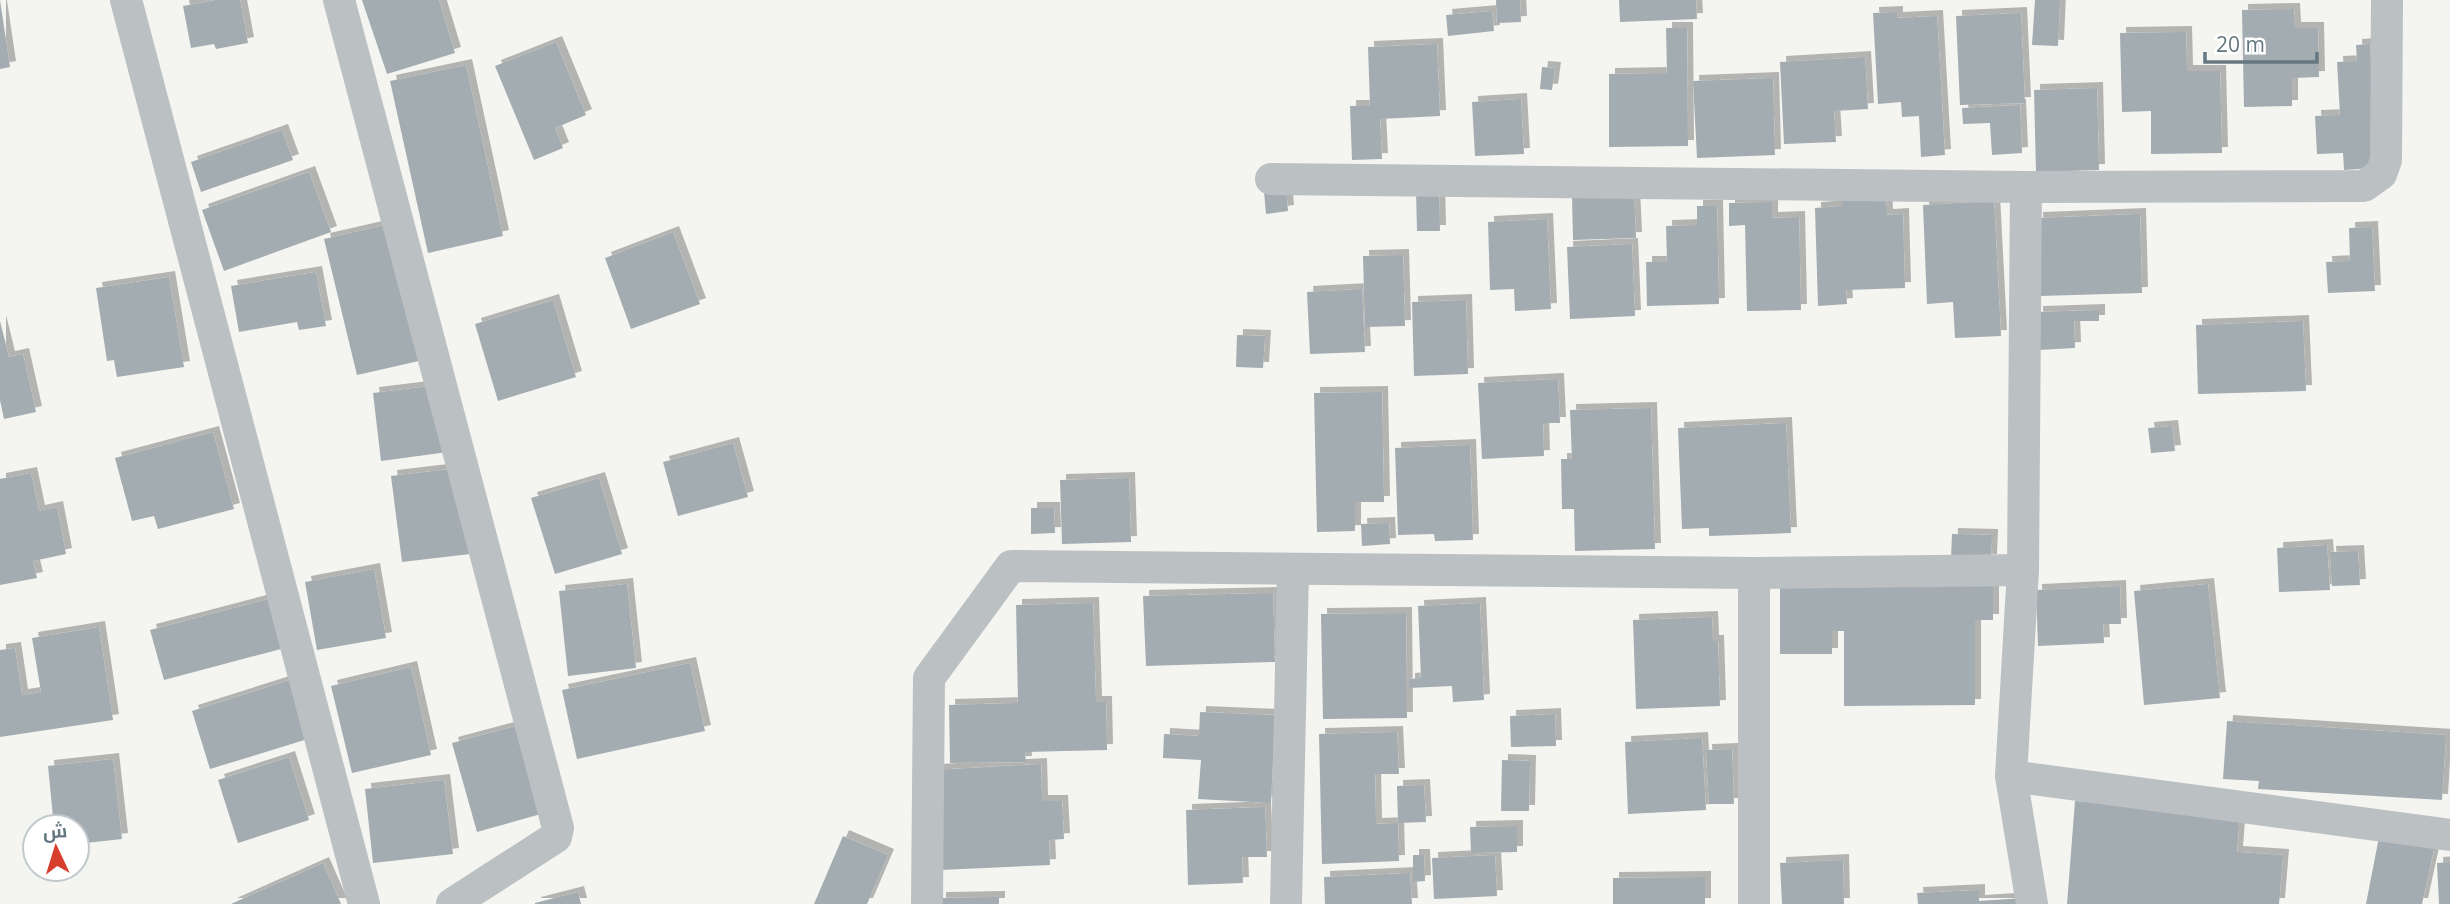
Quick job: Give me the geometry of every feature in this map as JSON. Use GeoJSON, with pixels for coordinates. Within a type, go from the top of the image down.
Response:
{"type":"FeatureCollection","features":[{"type":"Feature","properties":{"kind":"street"},"geometry":{"type":"LineString","coordinates":[[126,0],[364,904]]}},
{"type":"Feature","properties":{"kind":"street"},"geometry":{"type":"LineString","coordinates":[[339,0],[558,828],[556,837],[452,904]]}},
{"type":"Feature","properties":{"kind":"street"},"geometry":{"type":"LineString","coordinates":[[1271,180],[2026,187],[2356,187],[2370,183],[2381,174],[2386,160],[2387,0]]}},
{"type":"Feature","properties":{"kind":"street"},"geometry":{"type":"LineString","coordinates":[[2026,187],[2023,570],[2011,776],[2032,904]]}},
{"type":"Feature","properties":{"kind":"street"},"geometry":{"type":"LineString","coordinates":[[927,904],[929,678],[1011,566],[1754,573],[2023,570]]}},
{"type":"Feature","properties":{"kind":"street"},"geometry":{"type":"LineString","coordinates":[[1286,904],[1293,569]]}},
{"type":"Feature","properties":{"kind":"street"},"geometry":{"type":"LineString","coordinates":[[1754,573],[1754,904]]}},
{"type":"Feature","properties":{"kind":"street"},"geometry":{"type":"LineString","coordinates":[[2011,776],[2450,835]]}},
{"type":"Feature","properties":{"kind":"building"},"geometry":{"type":"Polygon","coordinates":[[[0,0],[10,67],[0,69],[0,0]]]}},
{"type":"Feature","properties":{"kind":"building"},"geometry":{"type":"Polygon","coordinates":[[[216,0],[240,0],[248,43],[216,49],[214,44],[191,48],[183,6],[216,0]]]}},
{"type":"Feature","properties":{"kind":"building"},"geometry":{"type":"Polygon","coordinates":[[[362,0],[439,0],[455,53],[387,74],[362,0]]]}},
{"type":"Feature","properties":{"kind":"building"},"geometry":{"type":"Polygon","coordinates":[[[1496,0],[1520,0],[1521,22],[1497,23],[1496,0]]]}},
{"type":"Feature","properties":{"kind":"building"},"geometry":{"type":"Polygon","coordinates":[[[1619,0],[1696,0],[1697,19],[1620,22],[1619,0]]]}},
{"type":"Feature","properties":{"kind":"building"},"geometry":{"type":"Polygon","coordinates":[[[2035,0],[2060,0],[2058,46],[2032,45],[2035,0]]]}},
{"type":"Feature","properties":{"kind":"building"},"geometry":{"type":"Polygon","coordinates":[[[2294,9],[2295,28],[2318,28],[2319,77],[2292,78],[2292,106],[2244,107],[2242,10],[2294,9]]]}},
{"type":"Feature","properties":{"kind":"building"},"geometry":{"type":"Polygon","coordinates":[[[1492,11],[1494,31],[1448,36],[1446,15],[1492,11]]]}},
{"type":"Feature","properties":{"kind":"building"},"geometry":{"type":"Polygon","coordinates":[[[1897,12],[1897,18],[1937,16],[1945,155],[1921,157],[1919,116],[1902,117],[1901,102],[1878,104],[1873,13],[1897,12]]]}},
{"type":"Feature","properties":{"kind":"building"},"geometry":{"type":"Polygon","coordinates":[[[2021,13],[2025,103],[1960,105],[1956,16],[2021,13]]]}},
{"type":"Feature","properties":{"kind":"building"},"geometry":{"type":"Polygon","coordinates":[[[1666,28],[1687,28],[1688,146],[1609,147],[1609,74],[1667,73],[1666,28]]]}},
{"type":"Feature","properties":{"kind":"building"},"geometry":{"type":"Polygon","coordinates":[[[2186,32],[2187,71],[2220,71],[2222,153],[2151,154],[2151,111],[2122,112],[2120,33],[2186,32]]]}},
{"type":"Feature","properties":{"kind":"building"},"geometry":{"type":"Polygon","coordinates":[[[556,42],[586,115],[555,128],[563,148],[534,160],[495,66],[556,42]]]}},
{"type":"Feature","properties":{"kind":"building"},"geometry":{"type":"Polygon","coordinates":[[[1437,44],[1440,116],[1380,119],[1382,159],[1352,160],[1350,106],[1370,106],[1368,47],[1437,44]]]}},
{"type":"Feature","properties":{"kind":"building"},"geometry":{"type":"Polygon","coordinates":[[[2370,44],[2376,168],[2344,170],[2343,153],[2317,154],[2315,116],[2340,115],[2337,62],[2357,61],[2356,45],[2370,44]]]}},
{"type":"Feature","properties":{"kind":"building"},"geometry":{"type":"Polygon","coordinates":[[[1865,57],[1868,109],[1834,111],[1836,142],[1784,144],[1780,62],[1865,57]]]}},
{"type":"Feature","properties":{"kind":"building"},"geometry":{"type":"Polygon","coordinates":[[[466,65],[503,236],[428,253],[390,81],[466,65]]]}},
{"type":"Feature","properties":{"kind":"building"},"geometry":{"type":"Polygon","coordinates":[[[1542,67],[1555,68],[1552,90],[1540,89],[1542,67]]]}},
{"type":"Feature","properties":{"kind":"building"},"geometry":{"type":"Polygon","coordinates":[[[1773,78],[1775,155],[1697,158],[1693,81],[1773,78]]]}},
{"type":"Feature","properties":{"kind":"building"},"geometry":{"type":"Polygon","coordinates":[[[2097,88],[2099,170],[2036,172],[2034,90],[2097,88]]]}},
{"type":"Feature","properties":{"kind":"building"},"geometry":{"type":"Polygon","coordinates":[[[1521,99],[1524,154],[1475,156],[1472,102],[1521,99]]]}},
{"type":"Feature","properties":{"kind":"building"},"geometry":{"type":"Polygon","coordinates":[[[2020,105],[2022,153],[1992,155],[1990,123],[1963,124],[1962,108],[2020,105]]]}},
{"type":"Feature","properties":{"kind":"building"},"geometry":{"type":"Polygon","coordinates":[[[282,130],[293,160],[201,192],[191,162],[282,130]]]}},
{"type":"Feature","properties":{"kind":"building"},"geometry":{"type":"Polygon","coordinates":[[[309,172],[331,232],[224,271],[202,210],[309,172]]]}},
{"type":"Feature","properties":{"kind":"building"},"geometry":{"type":"Polygon","coordinates":[[[1286,189],[1288,211],[1266,214],[1264,191],[1286,189]]]}},
{"type":"Feature","properties":{"kind":"building"},"geometry":{"type":"Polygon","coordinates":[[[1886,190],[1887,215],[1903,214],[1905,288],[1846,290],[1847,304],[1818,306],[1815,208],[1842,206],[1842,192],[1886,190]]]}},
{"type":"Feature","properties":{"kind":"building"},"geometry":{"type":"Polygon","coordinates":[[[1416,191],[1439,191],[1440,231],[1417,231],[1416,191]]]}},
{"type":"Feature","properties":{"kind":"building"},"geometry":{"type":"Polygon","coordinates":[[[1634,194],[1636,238],[1573,240],[1572,196],[1634,194]]]}},
{"type":"Feature","properties":{"kind":"building"},"geometry":{"type":"Polygon","coordinates":[[[1994,201],[2001,336],[1955,338],[1953,302],[1927,304],[1923,205],[1994,201]]]}},
{"type":"Feature","properties":{"kind":"building"},"geometry":{"type":"Polygon","coordinates":[[[1772,202],[1772,218],[1799,217],[1801,310],[1747,311],[1745,225],[1729,226],[1729,203],[1772,202]]]}},
{"type":"Feature","properties":{"kind":"building"},"geometry":{"type":"Polygon","coordinates":[[[1697,206],[1717,206],[1719,304],[1647,306],[1646,262],[1667,262],[1666,226],[1697,225],[1697,206]]]}},
{"type":"Feature","properties":{"kind":"building"},"geometry":{"type":"Polygon","coordinates":[[[2140,214],[2142,293],[2040,296],[2037,218],[2140,214]]]}},
{"type":"Feature","properties":{"kind":"building"},"geometry":{"type":"Polygon","coordinates":[[[1547,219],[1551,309],[1515,311],[1514,289],[1490,290],[1488,222],[1547,219]]]}},
{"type":"Feature","properties":{"kind":"building"},"geometry":{"type":"Polygon","coordinates":[[[385,225],[419,361],[357,375],[324,239],[385,225]]]}},
{"type":"Feature","properties":{"kind":"building"},"geometry":{"type":"Polygon","coordinates":[[[2372,227],[2375,291],[2328,293],[2326,262],[2350,261],[2349,228],[2372,227]]]}},
{"type":"Feature","properties":{"kind":"building"},"geometry":{"type":"Polygon","coordinates":[[[673,232],[700,304],[631,329],[605,258],[673,232]]]}},
{"type":"Feature","properties":{"kind":"building"},"geometry":{"type":"Polygon","coordinates":[[[1632,244],[1635,316],[1570,319],[1567,247],[1632,244]]]}},
{"type":"Feature","properties":{"kind":"building"},"geometry":{"type":"Polygon","coordinates":[[[1403,255],[1405,326],[1365,327],[1363,256],[1403,255]]]}},
{"type":"Feature","properties":{"kind":"building"},"geometry":{"type":"Polygon","coordinates":[[[316,272],[326,326],[299,330],[297,322],[239,332],[231,286],[316,272]]]}},
{"type":"Feature","properties":{"kind":"building"},"geometry":{"type":"Polygon","coordinates":[[[169,277],[184,367],[117,377],[114,360],[107,361],[96,288],[169,277]]]}},
{"type":"Feature","properties":{"kind":"building"},"geometry":{"type":"Polygon","coordinates":[[[1362,289],[1365,352],[1310,354],[1307,292],[1362,289]]]}},
{"type":"Feature","properties":{"kind":"building"},"geometry":{"type":"Polygon","coordinates":[[[553,300],[576,377],[498,401],[475,324],[553,300]]]}},
{"type":"Feature","properties":{"kind":"building"},"geometry":{"type":"Polygon","coordinates":[[[1466,300],[1468,374],[1414,376],[1412,302],[1466,300]]]}},
{"type":"Feature","properties":{"kind":"building"},"geometry":{"type":"Polygon","coordinates":[[[2099,310],[2099,321],[2074,321],[2075,348],[2038,350],[2037,312],[2099,310]]]}},
{"type":"Feature","properties":{"kind":"building"},"geometry":{"type":"Polygon","coordinates":[[[0,321],[9,357],[23,354],[36,412],[4,419],[0,400],[0,321]]]}},
{"type":"Feature","properties":{"kind":"building"},"geometry":{"type":"Polygon","coordinates":[[[2303,321],[2306,391],[2198,394],[2196,325],[2303,321]]]}},
{"type":"Feature","properties":{"kind":"building"},"geometry":{"type":"Polygon","coordinates":[[[1237,335],[1265,336],[1263,368],[1236,367],[1237,335]]]}},
{"type":"Feature","properties":{"kind":"building"},"geometry":{"type":"Polygon","coordinates":[[[1558,379],[1560,423],[1543,423],[1544,456],[1482,459],[1478,383],[1558,379]]]}},
{"type":"Feature","properties":{"kind":"building"},"geometry":{"type":"Polygon","coordinates":[[[439,385],[448,452],[381,461],[373,393],[439,385]]]}},
{"type":"Feature","properties":{"kind":"building"},"geometry":{"type":"Polygon","coordinates":[[[1382,392],[1384,502],[1355,502],[1355,531],[1317,532],[1314,393],[1382,392]]]}},
{"type":"Feature","properties":{"kind":"building"},"geometry":{"type":"Polygon","coordinates":[[[1651,408],[1655,549],[1575,551],[1574,509],[1562,509],[1561,459],[1572,459],[1570,410],[1651,408]]]}},
{"type":"Feature","properties":{"kind":"building"},"geometry":{"type":"Polygon","coordinates":[[[1786,423],[1791,533],[1709,536],[1709,528],[1682,529],[1678,428],[1786,423]]]}},
{"type":"Feature","properties":{"kind":"building"},"geometry":{"type":"Polygon","coordinates":[[[2172,426],[2175,451],[2151,453],[2148,428],[2172,426]]]}},
{"type":"Feature","properties":{"kind":"building"},"geometry":{"type":"Polygon","coordinates":[[[213,432],[234,509],[158,529],[154,516],[132,521],[115,458],[213,432]]]}},
{"type":"Feature","properties":{"kind":"building"},"geometry":{"type":"Polygon","coordinates":[[[733,443],[748,497],[678,516],[663,462],[733,443]]]}},
{"type":"Feature","properties":{"kind":"building"},"geometry":{"type":"Polygon","coordinates":[[[1470,445],[1473,540],[1435,541],[1434,534],[1398,535],[1395,448],[1470,445]]]}},
{"type":"Feature","properties":{"kind":"building"},"geometry":{"type":"Polygon","coordinates":[[[459,468],[470,554],[402,562],[391,476],[459,468]]]}},
{"type":"Feature","properties":{"kind":"building"},"geometry":{"type":"Polygon","coordinates":[[[31,473],[39,511],[57,507],[66,554],[33,561],[37,578],[0,585],[0,479],[31,473]]]}},
{"type":"Feature","properties":{"kind":"building"},"geometry":{"type":"Polygon","coordinates":[[[599,478],[622,554],[555,574],[531,498],[599,478]]]}},
{"type":"Feature","properties":{"kind":"building"},"geometry":{"type":"Polygon","coordinates":[[[1129,478],[1131,542],[1062,544],[1060,480],[1129,478]]]}},
{"type":"Feature","properties":{"kind":"building"},"geometry":{"type":"Polygon","coordinates":[[[1031,508],[1054,508],[1055,533],[1031,534],[1031,508]]]}},
{"type":"Feature","properties":{"kind":"building"},"geometry":{"type":"Polygon","coordinates":[[[1389,523],[1390,544],[1362,546],[1361,524],[1389,523]]]}},
{"type":"Feature","properties":{"kind":"building"},"geometry":{"type":"Polygon","coordinates":[[[1952,534],[1992,535],[1991,560],[1951,559],[1952,534]]]}},
{"type":"Feature","properties":{"kind":"building"},"geometry":{"type":"Polygon","coordinates":[[[2327,545],[2330,590],[2279,592],[2277,548],[2327,545]]]}},
{"type":"Feature","properties":{"kind":"building"},"geometry":{"type":"Polygon","coordinates":[[[2358,551],[2360,585],[2332,586],[2330,552],[2358,551]]]}},
{"type":"Feature","properties":{"kind":"building"},"geometry":{"type":"Polygon","coordinates":[[[374,569],[386,638],[317,650],[305,582],[374,569]]]}},
{"type":"Feature","properties":{"kind":"building"},"geometry":{"type":"Polygon","coordinates":[[[627,584],[636,668],[568,676],[559,591],[627,584]]]}},
{"type":"Feature","properties":{"kind":"building"},"geometry":{"type":"Polygon","coordinates":[[[1926,584],[1993,584],[1993,620],[1975,620],[1975,705],[1844,706],[1844,631],[1832,631],[1832,654],[1780,654],[1780,587],[1926,587],[1926,584]]]}},
{"type":"Feature","properties":{"kind":"building"},"geometry":{"type":"Polygon","coordinates":[[[2208,584],[2220,698],[2144,705],[2134,591],[2208,584]]]}},
{"type":"Feature","properties":{"kind":"building"},"geometry":{"type":"Polygon","coordinates":[[[2120,586],[2121,624],[2103,624],[2104,643],[2038,646],[2036,590],[2120,586]]]}},
{"type":"Feature","properties":{"kind":"building"},"geometry":{"type":"Polygon","coordinates":[[[1273,593],[1275,662],[1146,666],[1143,596],[1273,593]]]}},
{"type":"Feature","properties":{"kind":"building"},"geometry":{"type":"Polygon","coordinates":[[[268,599],[281,649],[164,680],[150,630],[268,599]]]}},
{"type":"Feature","properties":{"kind":"building"},"geometry":{"type":"Polygon","coordinates":[[[1093,603],[1096,702],[1106,702],[1107,750],[1025,752],[1026,762],[950,763],[949,705],[1018,703],[1016,605],[1093,603]]]}},
{"type":"Feature","properties":{"kind":"building"},"geometry":{"type":"Polygon","coordinates":[[[1480,603],[1484,700],[1453,702],[1452,686],[1409,688],[1409,679],[1421,678],[1418,606],[1480,603]]]}},
{"type":"Feature","properties":{"kind":"building"},"geometry":{"type":"Polygon","coordinates":[[[1406,613],[1407,718],[1323,719],[1321,614],[1406,613]]]}},
{"type":"Feature","properties":{"kind":"building"},"geometry":{"type":"Polygon","coordinates":[[[1712,617],[1713,641],[1718,641],[1720,706],[1636,709],[1633,620],[1712,617]]]}},
{"type":"Feature","properties":{"kind":"building"},"geometry":{"type":"Polygon","coordinates":[[[99,627],[113,720],[0,737],[0,650],[15,648],[22,695],[41,692],[32,638],[99,627]]]}},
{"type":"Feature","properties":{"kind":"building"},"geometry":{"type":"Polygon","coordinates":[[[690,663],[705,731],[577,759],[562,690],[690,663]]]}},
{"type":"Feature","properties":{"kind":"building"},"geometry":{"type":"Polygon","coordinates":[[[411,667],[431,755],[352,773],[331,686],[411,667]]]}},
{"type":"Feature","properties":{"kind":"building"},"geometry":{"type":"Polygon","coordinates":[[[293,679],[311,738],[210,769],[192,711],[293,679]]]}},
{"type":"Feature","properties":{"kind":"building"},"geometry":{"type":"Polygon","coordinates":[[[1200,712],[1275,715],[1271,803],[1198,799],[1201,760],[1163,758],[1164,734],[1199,736],[1200,712]]]}},
{"type":"Feature","properties":{"kind":"building"},"geometry":{"type":"Polygon","coordinates":[[[1555,714],[1556,746],[1511,747],[1510,716],[1555,714]]]}},
{"type":"Feature","properties":{"kind":"building"},"geometry":{"type":"Polygon","coordinates":[[[2227,721],[2446,735],[2442,800],[2258,789],[2259,781],[2223,779],[2227,721]]]}},
{"type":"Feature","properties":{"kind":"building"},"geometry":{"type":"Polygon","coordinates":[[[523,724],[548,812],[477,832],[452,743],[523,724]]]}},
{"type":"Feature","properties":{"kind":"building"},"geometry":{"type":"Polygon","coordinates":[[[1397,732],[1399,774],[1375,774],[1376,824],[1398,823],[1399,861],[1322,864],[1319,734],[1397,732]]]}},
{"type":"Feature","properties":{"kind":"building"},"geometry":{"type":"Polygon","coordinates":[[[1702,738],[1706,810],[1628,814],[1625,742],[1702,738]]]}},
{"type":"Feature","properties":{"kind":"building"},"geometry":{"type":"Polygon","coordinates":[[[1732,749],[1734,804],[1709,804],[1706,750],[1732,749]]]}},
{"type":"Feature","properties":{"kind":"building"},"geometry":{"type":"Polygon","coordinates":[[[289,757],[309,820],[238,843],[218,780],[289,757]]]}},
{"type":"Feature","properties":{"kind":"building"},"geometry":{"type":"Polygon","coordinates":[[[113,759],[122,839],[91,842],[91,813],[53,813],[48,766],[113,759]]]}},
{"type":"Feature","properties":{"kind":"building"},"geometry":{"type":"Polygon","coordinates":[[[1502,760],[1530,761],[1529,811],[1501,811],[1502,760]]]}},
{"type":"Feature","properties":{"kind":"building"},"geometry":{"type":"Polygon","coordinates":[[[1041,764],[1042,801],[1062,801],[1064,839],[1049,840],[1050,865],[940,870],[935,770],[1041,764]]]}},
{"type":"Feature","properties":{"kind":"building"},"geometry":{"type":"Polygon","coordinates":[[[444,780],[453,854],[373,863],[365,789],[444,780]]]}},
{"type":"Feature","properties":{"kind":"building"},"geometry":{"type":"Polygon","coordinates":[[[1424,785],[1426,822],[1398,823],[1397,786],[1424,785]]]}},
{"type":"Feature","properties":{"kind":"building"},"geometry":{"type":"Polygon","coordinates":[[[2075,801],[2240,814],[2237,852],[2283,855],[2279,904],[2067,904],[2075,801]]]}},
{"type":"Feature","properties":{"kind":"building"},"geometry":{"type":"Polygon","coordinates":[[[1265,807],[1267,857],[1242,857],[1243,883],[1188,885],[1186,810],[1265,807]]]}},
{"type":"Feature","properties":{"kind":"building"},"geometry":{"type":"Polygon","coordinates":[[[1517,826],[1517,852],[1471,853],[1470,827],[1517,826]]]}},
{"type":"Feature","properties":{"kind":"building"},"geometry":{"type":"Polygon","coordinates":[[[843,836],[888,855],[867,904],[814,904],[843,836]]]}},
{"type":"Feature","properties":{"kind":"building"},"geometry":{"type":"Polygon","coordinates":[[[2379,837],[2434,849],[2422,904],[2366,904],[2379,837]]]}},
{"type":"Feature","properties":{"kind":"building"},"geometry":{"type":"Polygon","coordinates":[[[1413,855],[1424,855],[1425,881],[1413,882],[1413,855]]]}},
{"type":"Feature","properties":{"kind":"building"},"geometry":{"type":"Polygon","coordinates":[[[1495,855],[1497,896],[1434,899],[1432,858],[1495,855]]]}},
{"type":"Feature","properties":{"kind":"building"},"geometry":{"type":"Polygon","coordinates":[[[1843,860],[1844,904],[1782,904],[1780,863],[1843,860]]]}},
{"type":"Feature","properties":{"kind":"building"},"geometry":{"type":"Polygon","coordinates":[[[2450,862],[2450,904],[2439,904],[2437,863],[2450,862]]]}},
{"type":"Feature","properties":{"kind":"building"},"geometry":{"type":"Polygon","coordinates":[[[323,863],[341,904],[231,904],[323,863]]]}},
{"type":"Feature","properties":{"kind":"building"},"geometry":{"type":"Polygon","coordinates":[[[1410,873],[1412,904],[1325,904],[1324,877],[1410,873]]]}},
{"type":"Feature","properties":{"kind":"building"},"geometry":{"type":"Polygon","coordinates":[[[1705,877],[1705,904],[1613,904],[1613,878],[1705,877]]]}},
{"type":"Feature","properties":{"kind":"building"},"geometry":{"type":"Polygon","coordinates":[[[1979,890],[1979,901],[2024,898],[2024,904],[1918,904],[1917,893],[1979,890]]]}},
{"type":"Feature","properties":{"kind":"building"},"geometry":{"type":"Polygon","coordinates":[[[578,892],[581,904],[535,904],[535,903],[578,892]]]}},
{"type":"Feature","properties":{"kind":"building"},"geometry":{"type":"Polygon","coordinates":[[[999,897],[999,904],[940,904],[940,898],[999,897]]]}}]}
